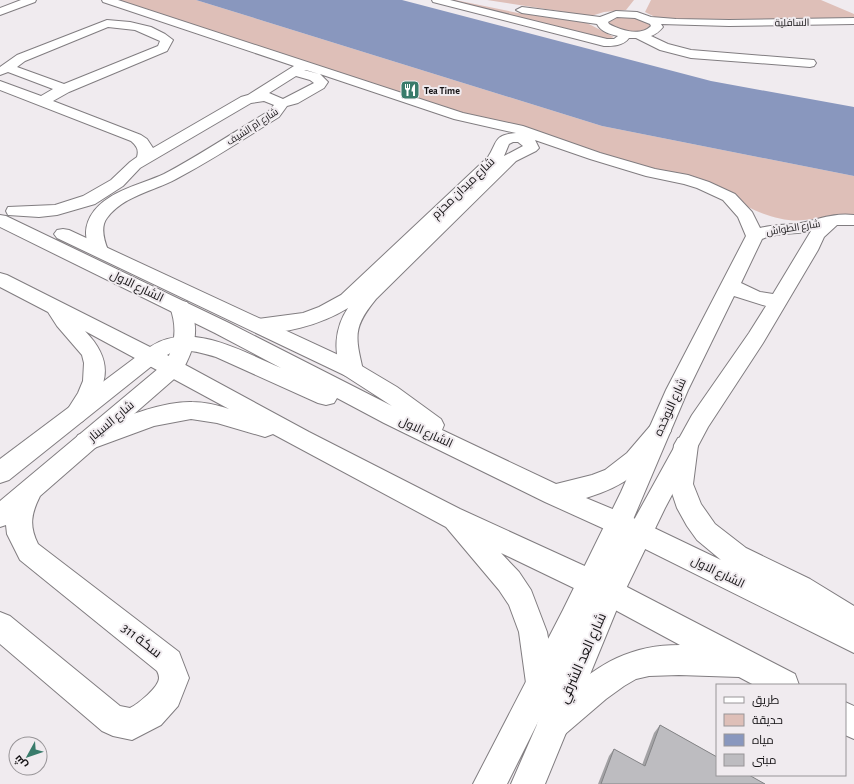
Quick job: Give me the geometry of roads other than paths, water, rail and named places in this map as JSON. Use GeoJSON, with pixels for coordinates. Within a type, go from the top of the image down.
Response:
{"type":"FeatureCollection","features":[{"type":"Feature","properties":{"kind":"street"},"geometry":{"type":"LineString","coordinates":[[2,0],[5,4],[16,6]]}},
{"type":"Feature","properties":{"kind":"street"},"geometry":{"type":"LineString","coordinates":[[0,12],[31,0]]}},
{"type":"Feature","properties":{"kind":"street"},"geometry":{"type":"LineString","coordinates":[[107,0],[294,68],[315,77],[321,82],[319,85],[293,100],[281,104]]}},
{"type":"Feature","properties":{"kind":"street"},"geometry":{"type":"LineString","coordinates":[[437,0],[597,41],[613,43],[619,42],[626,34]]}},
{"type":"Feature","properties":{"kind":"street"},"geometry":{"type":"LineString","coordinates":[[471,0],[524,10],[602,21],[611,15],[633,14],[653,25],[649,33],[638,35],[626,34],[608,29],[602,24],[602,21]]}},
{"type":"Feature","properties":{"kind":"street"},"geometry":{"type":"LineString","coordinates":[[633,14],[641,4]]}},
{"type":"Feature","properties":{"kind":"street","name":"السافلية"},"geometry":{"type":"LineString","coordinates":[[653,25],[700,27],[729,23],[854,21]]}},
{"type":"Feature","properties":{"kind":"street"},"geometry":{"type":"LineString","coordinates":[[4,69],[21,58],[107,23],[118,23],[158,34],[168,40],[163,48],[64,88],[42,101]]}},
{"type":"Feature","properties":{"kind":"street"},"geometry":{"type":"LineString","coordinates":[[638,35],[664,47],[690,54],[810,63]]}},
{"type":"Feature","properties":{"kind":"street"},"geometry":{"type":"LineString","coordinates":[[253,98],[294,68]]}},
{"type":"Feature","properties":{"kind":"street"},"geometry":{"type":"LineString","coordinates":[[294,68],[459,116],[518,129],[595,156],[652,173],[688,180],[703,185],[729,197],[763,233],[791,240],[799,248],[803,259],[756,338],[700,421],[686,445],[628,529]]}},
{"type":"Feature","properties":{"kind":"street"},"geometry":{"type":"LineString","coordinates":[[4,69],[64,88]]}},
{"type":"Feature","properties":{"kind":"street"},"geometry":{"type":"LineString","coordinates":[[0,85],[136,138],[145,145],[146,150],[144,160]]}},
{"type":"Feature","properties":{"kind":"street","name":"شارع ام الشيف"},"geometry":{"type":"LineString","coordinates":[[5,212],[39,212],[68,207],[89,200],[117,183],[135,165],[246,100],[253,98],[272,98],[281,104],[280,108],[274,114],[171,176],[135,190],[105,209],[95,223],[93,233],[99,250]]}},
{"type":"Feature","properties":{"kind":"street"},"geometry":{"type":"LineString","coordinates":[[136,138],[167,138],[197,129]]}},
{"type":"Feature","properties":{"kind":"street","name":"شارع ميدان محزم"},"geometry":{"type":"LineString","coordinates":[[258,324],[285,324],[303,321],[334,309],[348,299],[494,160],[499,152],[502,142],[513,138],[526,140],[529,142],[531,148],[511,158],[374,290],[357,309],[350,319],[346,330],[346,340],[352,370]]}},
{"type":"Feature","properties":{"kind":"street"},"geometry":{"type":"LineString","coordinates":[[117,183],[135,190]]}},
{"type":"Feature","properties":{"kind":"street"},"geometry":{"type":"LineString","coordinates":[[5,212],[99,250],[258,324],[352,370],[389,393],[480,458]]}},
{"type":"Feature","properties":{"kind":"street","name":"الشارع الاول"},"geometry":{"type":"LineString","coordinates":[[5,212],[180,307],[392,417],[628,529],[854,639]]}},
{"type":"Feature","properties":{"kind":"street","name":"شارع الطواش"},"geometry":{"type":"LineString","coordinates":[[763,233],[794,229],[831,221],[854,220]]}},
{"type":"Feature","properties":{"kind":"street","name":"شارع الطواش"},"geometry":{"type":"LineString","coordinates":[[803,259],[809,250],[812,238],[818,231],[831,221]]}},
{"type":"Feature","properties":{"kind":"street","name":"شارع النوخده"},"geometry":{"type":"LineString","coordinates":[[628,529],[658,431],[730,285],[763,233]]}},
{"type":"Feature","properties":{"kind":"street"},"geometry":{"type":"LineString","coordinates":[[0,280],[151,356],[301,438],[451,517],[600,587],[782,684]]}},
{"type":"Feature","properties":{"kind":"street"},"geometry":{"type":"LineString","coordinates":[[730,285],[741,292],[758,298],[778,300]]}},
{"type":"Feature","properties":{"kind":"street","name":"شارع السينار"},"geometry":{"type":"LineString","coordinates":[[0,516],[173,368],[185,343],[185,318],[180,307]]}},
{"type":"Feature","properties":{"kind":"street"},"geometry":{"type":"LineString","coordinates":[[56,309],[86,345],[93,355],[96,365],[94,381],[90,392],[75,415]]}},
{"type":"Feature","properties":{"kind":"street"},"geometry":{"type":"LineString","coordinates":[[0,473],[151,356],[163,348],[185,343],[222,351],[346,406],[392,417]]}},
{"type":"Feature","properties":{"kind":"street"},"geometry":{"type":"LineString","coordinates":[[86,442],[160,416],[192,410],[209,413],[301,438]]}},
{"type":"Feature","properties":{"kind":"street"},"geometry":{"type":"LineString","coordinates":[[554,495],[606,481],[621,472],[640,454],[658,431]]}},
{"type":"Feature","properties":{"kind":"street"},"geometry":{"type":"LineString","coordinates":[[686,445],[681,484],[690,508],[706,532],[737,557],[800,588],[854,622]]}},
{"type":"Feature","properties":{"kind":"street","name":"سكة 311"},"geometry":{"type":"LineString","coordinates":[[0,626],[113,720],[132,724],[150,714],[167,695],[174,678],[169,662],[29,552],[19,534],[19,514],[31,490]]}},
{"type":"Feature","properties":{"kind":"street"},"geometry":{"type":"LineString","coordinates":[[451,517],[509,580],[521,599],[533,632],[540,683]]}},
{"type":"Feature","properties":{"kind":"street","name":"شارع العد الشرقي"},"geometry":{"type":"LineString","coordinates":[[528,784],[553,724],[600,587],[628,529]]}},
{"type":"Feature","properties":{"kind":"street","name":"شارع العد الشرقي"},"geometry":{"type":"LineString","coordinates":[[490,784],[573,620],[600,587]]}},
{"type":"Feature","properties":{"kind":"street"},"geometry":{"type":"LineString","coordinates":[[553,724],[602,684],[623,670],[646,662],[668,660],[744,663]]}},
{"type":"Feature","properties":{"kind":"water"},"geometry":{"type":"Polygon","coordinates":[[[196,0],[402,0],[711,81],[854,107],[854,176],[602,126],[196,0]]]}},
{"type":"Feature","properties":{"kind":"place","name":"Tea Time"},"geometry":{"type":"Point","coordinates":[410,90]}}]}
